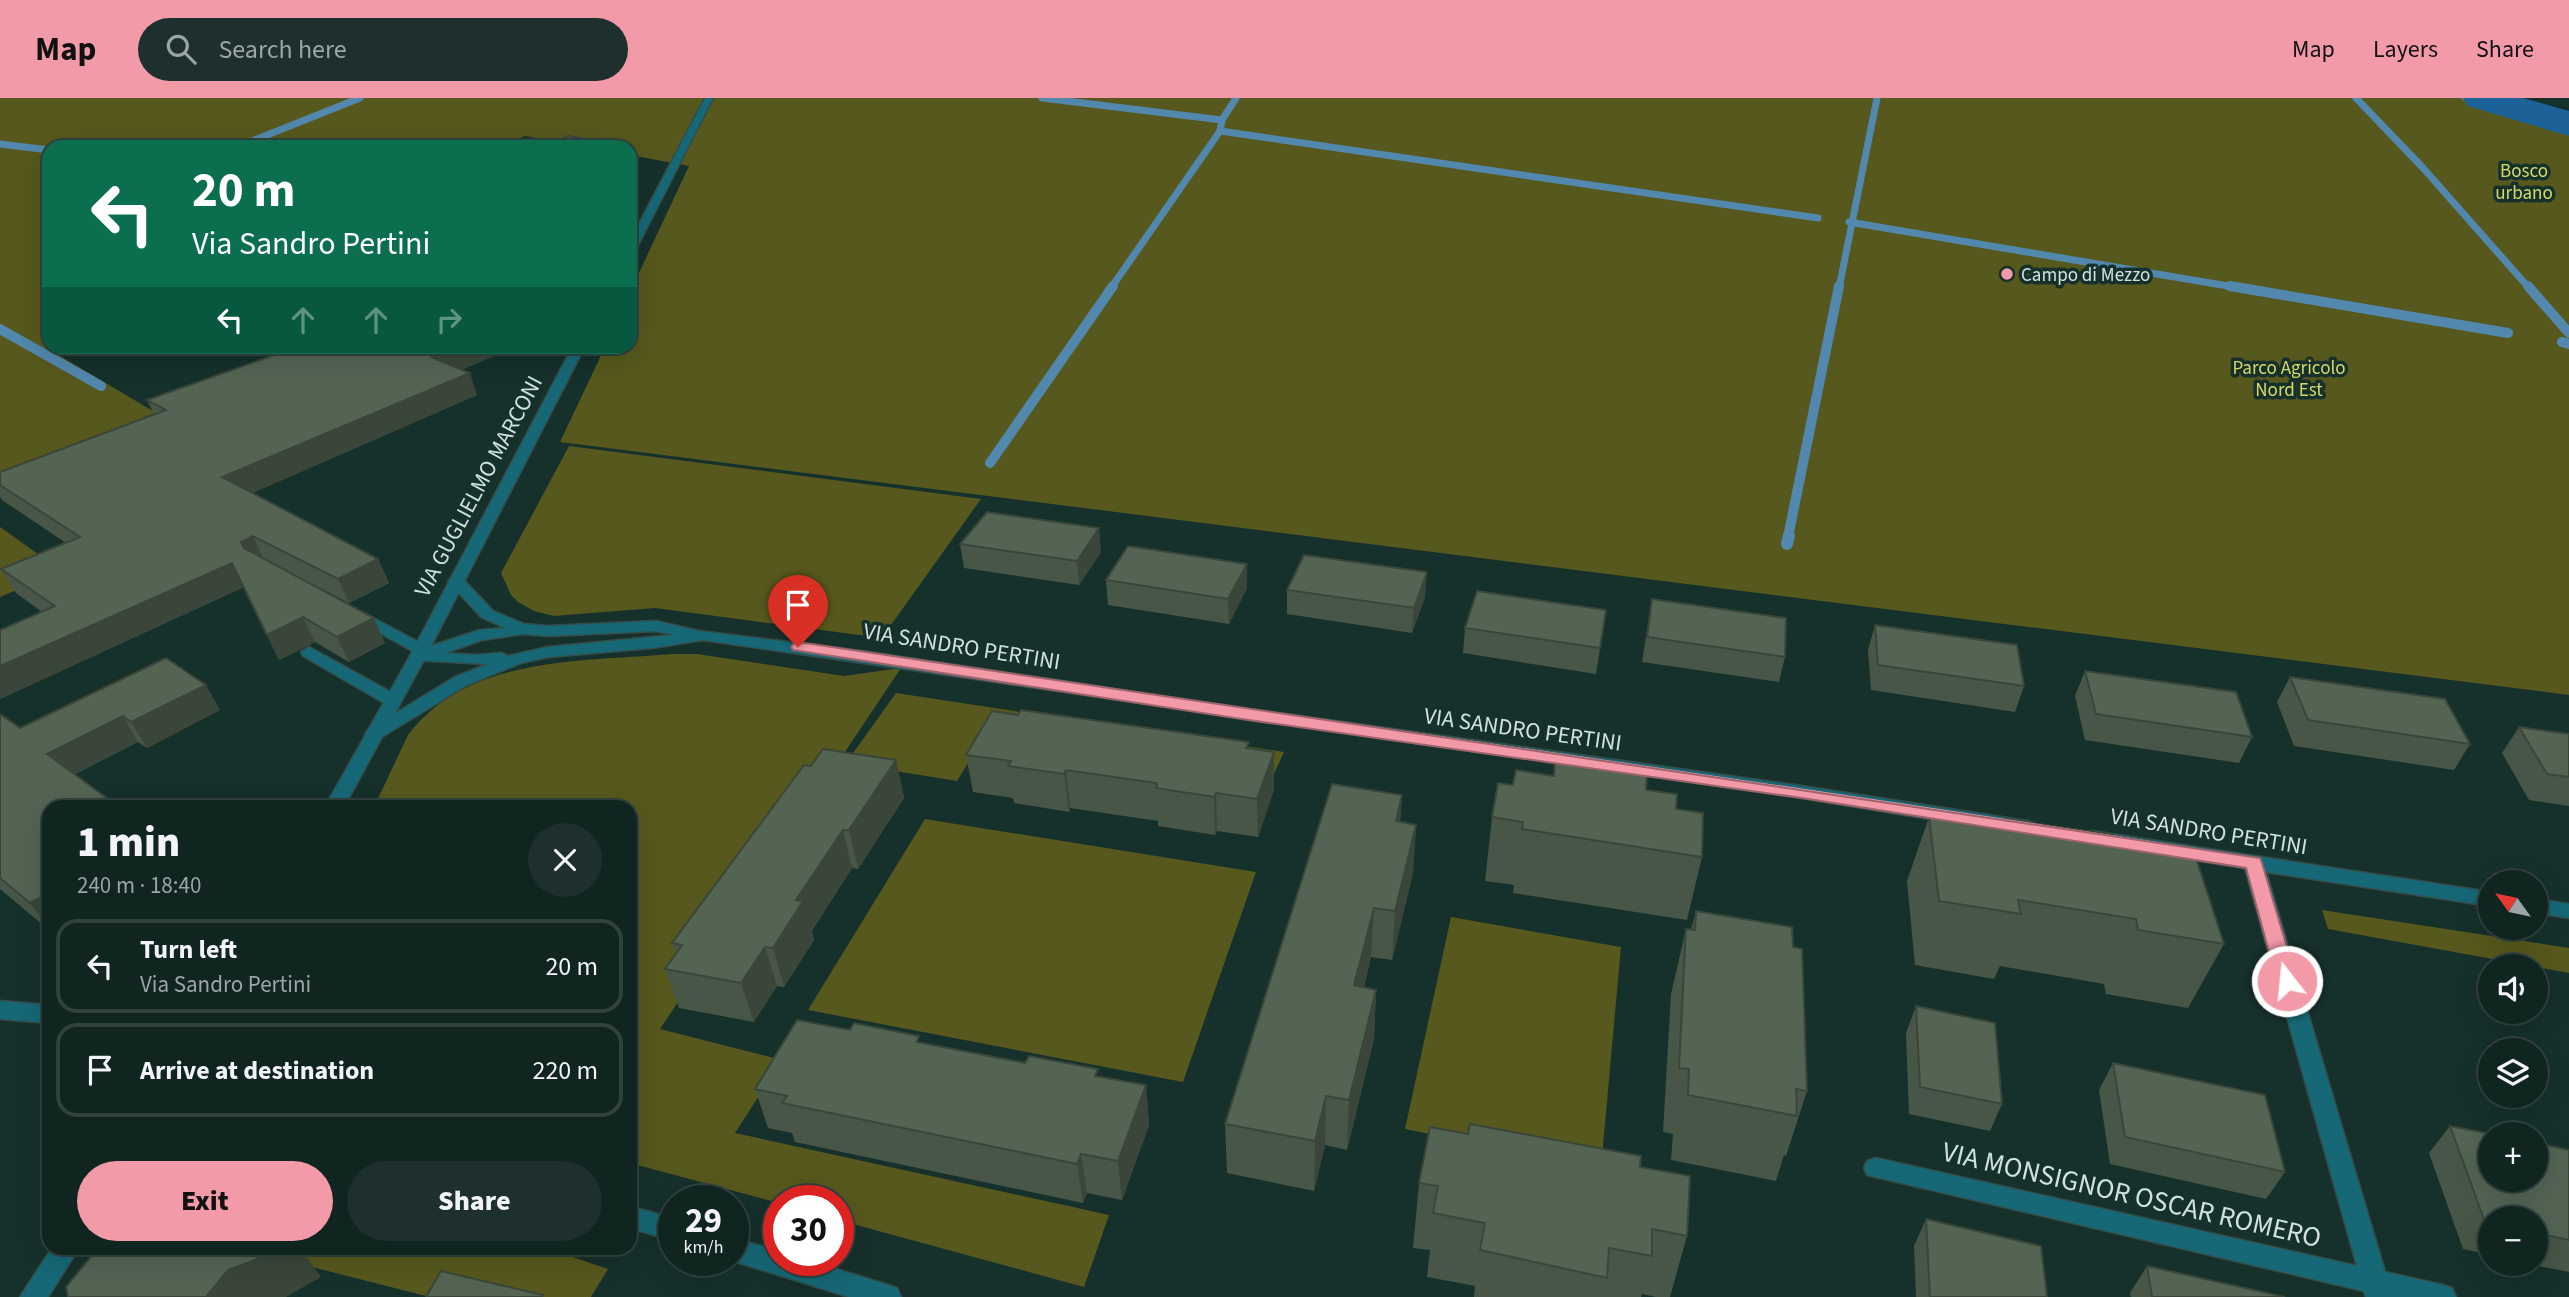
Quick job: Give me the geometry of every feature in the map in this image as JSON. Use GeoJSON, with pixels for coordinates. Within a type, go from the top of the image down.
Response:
{"type":"FeatureCollection","features":[{"type":"Feature","properties":{"kind":"street"},"geometry":{"type":"LineString","coordinates":[[637,237],[709,98]]}},
{"type":"Feature","properties":{"kind":"street","name":"VIA GUGLIELMO MARCONI"},"geometry":{"type":"LineString","coordinates":[[338,800],[419,652],[575,354]]}},
{"type":"Feature","properties":{"kind":"street"},"geometry":{"type":"LineString","coordinates":[[456,581],[472,602],[492,618],[521,629],[548,631]]}},
{"type":"Feature","properties":{"kind":"street"},"geometry":{"type":"LineString","coordinates":[[336,605],[419,652],[487,633],[656,626],[703,635]]}},
{"type":"Feature","properties":{"kind":"street","name":"VIA SANDRO PERTINI"},"geometry":{"type":"LineString","coordinates":[[419,652],[474,660],[652,643],[703,635],[868,657],[1248,715],[1774,788],[2049,831]]}},
{"type":"Feature","properties":{"kind":"street"},"geometry":{"type":"LineString","coordinates":[[309,652],[392,700]]}},
{"type":"Feature","properties":{"kind":"street","name":"VIA SANDRO PERTINI"},"geometry":{"type":"LineString","coordinates":[[374,734],[471,676],[516,659],[548,652]]}},
{"type":"Feature","properties":{"kind":"street","name":"VIA SANDRO PERTINI"},"geometry":{"type":"LineString","coordinates":[[2077,835],[2478,897]]}},
{"type":"Feature","properties":{"kind":"street"},"geometry":{"type":"LineString","coordinates":[[2253,863],[2376,1289]]}},
{"type":"Feature","properties":{"kind":"street"},"geometry":{"type":"LineString","coordinates":[[2548,908],[2569,911]]}},
{"type":"Feature","properties":{"kind":"street"},"geometry":{"type":"LineString","coordinates":[[0,1010],[42,1013]]}},
{"type":"Feature","properties":{"kind":"street","name":"VIA MONSIGNOR OSCAR ROMERO"},"geometry":{"type":"LineString","coordinates":[[1876,1168],[2376,1289],[2443,1297]]}},
{"type":"Feature","properties":{"kind":"street"},"geometry":{"type":"LineString","coordinates":[[637,1219],[658,1225]]}},
{"type":"Feature","properties":{"kind":"street"},"geometry":{"type":"LineString","coordinates":[[749,1254],[888,1297]]}},
{"type":"Feature","properties":{"kind":"street"},"geometry":{"type":"LineString","coordinates":[[33,1297],[61,1255]]}},
{"type":"Feature","properties":{"kind":"green space","name":"Parco Agricolo Nord Est"},"geometry":{"type":"Polygon","coordinates":[[[0,98],[2501,98],[2569,119],[2569,695],[560,442],[602,354],[637,354],[637,277],[689,166],[637,156],[637,140],[546,140],[525,136],[516,140],[42,140],[42,354],[57,354],[163,417],[0,491],[0,98]]]}},
{"type":"Feature","properties":{"kind":"green space"},"geometry":{"type":"Polygon","coordinates":[[[569,446],[981,499],[886,632],[874,630],[867,636],[655,608],[554,616],[534,611],[518,602],[511,595],[501,573],[569,446]]]}},
{"type":"Feature","properties":{"kind":"green space"},"geometry":{"type":"Polygon","coordinates":[[[0,527],[62,571],[0,597],[0,527]]]}},
{"type":"Feature","properties":{"kind":"green space"},"geometry":{"type":"Polygon","coordinates":[[[697,654],[844,676],[901,668],[660,1029],[782,1060],[735,1133],[1109,1215],[1084,1287],[854,1224],[854,1185],[763,1185],[763,1199],[749,1195],[749,1185],[712,1185],[637,1165],[637,800],[377,800],[408,735],[433,709],[462,690],[495,676],[565,662],[697,654]]]}},
{"type":"Feature","properties":{"kind":"green space"},"geometry":{"type":"Polygon","coordinates":[[[896,693],[1284,752],[1273,776],[989,729],[957,781],[846,763],[896,693]]]}},
{"type":"Feature","properties":{"kind":"green space"},"geometry":{"type":"Polygon","coordinates":[[[925,819],[1256,872],[1183,1082],[808,1010],[925,819]]]}},
{"type":"Feature","properties":{"kind":"green space"},"geometry":{"type":"Polygon","coordinates":[[[2322,910],[2478,934],[2478,940],[2517,940],[2569,948],[2569,973],[2548,969],[2548,954],[2478,954],[2478,956],[2328,929],[2322,910]]]}},
{"type":"Feature","properties":{"kind":"green space"},"geometry":{"type":"Polygon","coordinates":[[[1451,917],[1621,947],[1601,1168],[1405,1129],[1451,917]]]}},
{"type":"Feature","properties":{"kind":"green space"},"geometry":{"type":"Polygon","coordinates":[[[265,1255],[567,1255],[608,1269],[591,1297],[430,1297],[265,1255]]]}},
{"type":"Feature","properties":{"kind":"water"},"geometry":{"type":"Polygon","coordinates":[[[2461,98],[2481,98],[2569,121],[2569,128],[2461,98]]]}},
{"type":"Feature","properties":{"kind":"building"},"geometry":{"type":"Polygon","coordinates":[[[568,136],[591,140],[559,140],[568,136]]]}},
{"type":"Feature","properties":{"kind":"building"},"geometry":{"type":"Polygon","coordinates":[[[277,354],[438,354],[431,357],[470,373],[222,477],[378,559],[338,579],[253,536],[241,542],[244,548],[374,618],[337,637],[303,617],[267,635],[232,563],[0,666],[0,630],[55,606],[1,569],[80,537],[0,485],[0,472],[166,410],[147,400],[277,354]]]}},
{"type":"Feature","properties":{"kind":"building"},"geometry":{"type":"Polygon","coordinates":[[[987,512],[1099,528],[1077,561],[960,544],[987,512]]]}},
{"type":"Feature","properties":{"kind":"building"},"geometry":{"type":"Polygon","coordinates":[[[1128,546],[1247,564],[1228,599],[1106,580],[1128,546]]]}},
{"type":"Feature","properties":{"kind":"building"},"geometry":{"type":"Polygon","coordinates":[[[1304,555],[1427,572],[1414,608],[1287,590],[1304,555]]]}},
{"type":"Feature","properties":{"kind":"building"},"geometry":{"type":"Polygon","coordinates":[[[1477,591],[1606,610],[1600,648],[1465,628],[1477,591]]]}},
{"type":"Feature","properties":{"kind":"building"},"geometry":{"type":"Polygon","coordinates":[[[1652,599],[1786,618],[1785,657],[1647,637],[1652,599]]]}},
{"type":"Feature","properties":{"kind":"building"},"geometry":{"type":"Polygon","coordinates":[[[1875,625],[2017,645],[2024,686],[1878,665],[1875,625]]]}},
{"type":"Feature","properties":{"kind":"building"},"geometry":{"type":"Polygon","coordinates":[[[166,658],[206,685],[131,722],[123,716],[47,754],[109,800],[42,800],[42,897],[30,903],[0,878],[0,714],[20,728],[166,658]]]}},
{"type":"Feature","properties":{"kind":"building"},"geometry":{"type":"Polygon","coordinates":[[[2085,671],[2236,692],[2252,737],[2096,714],[2085,671]]]}},
{"type":"Feature","properties":{"kind":"building"},"geometry":{"type":"Polygon","coordinates":[[[2290,677],[2445,699],[2470,744],[2308,720],[2290,677]]]}},
{"type":"Feature","properties":{"kind":"building"},"geometry":{"type":"Polygon","coordinates":[[[1021,710],[1249,742],[1246,748],[1274,752],[1257,799],[1216,793],[1214,797],[1156,788],[1157,783],[1066,770],[1064,774],[1008,766],[1011,761],[966,755],[992,711],[1018,715],[1021,710]]]}},
{"type":"Feature","properties":{"kind":"building"},"geometry":{"type":"Polygon","coordinates":[[[2519,727],[2569,734],[2569,777],[2547,774],[2519,727]]]}},
{"type":"Feature","properties":{"kind":"building"},"geometry":{"type":"Polygon","coordinates":[[[823,749],[896,760],[849,830],[843,830],[796,900],[803,901],[773,948],[765,947],[741,983],[665,969],[682,945],[672,943],[804,765],[811,766],[823,749]]]}},
{"type":"Feature","properties":{"kind":"building"},"geometry":{"type":"Polygon","coordinates":[[[1555,761],[1647,774],[1646,790],[1677,794],[1676,809],[1703,813],[1702,857],[1522,829],[1523,822],[1492,817],[1498,783],[1513,785],[1516,770],[1554,776],[1555,761]]]}},
{"type":"Feature","properties":{"kind":"building"},"geometry":{"type":"Polygon","coordinates":[[[1332,784],[1402,795],[1396,821],[1416,825],[1395,911],[1374,908],[1354,985],[1376,990],[1349,1100],[1326,1096],[1315,1141],[1225,1124],[1332,784]]]}},
{"type":"Feature","properties":{"kind":"building"},"geometry":{"type":"Polygon","coordinates":[[[1929,817],[2007,829],[2006,819],[2113,835],[2115,843],[2195,855],[2224,944],[2138,930],[2136,919],[2018,900],[2021,914],[1939,901],[1929,817]]]}},
{"type":"Feature","properties":{"kind":"building"},"geometry":{"type":"Polygon","coordinates":[[[1696,911],[1792,927],[1793,947],[1802,949],[1807,1091],[1796,1089],[1797,1116],[1688,1095],[1689,1069],[1679,1068],[1686,929],[1695,930],[1696,911]]]}},
{"type":"Feature","properties":{"kind":"building"},"geometry":{"type":"Polygon","coordinates":[[[1916,1006],[1995,1023],[2002,1104],[1920,1087],[1916,1006]]]}},
{"type":"Feature","properties":{"kind":"building"},"geometry":{"type":"Polygon","coordinates":[[[797,1020],[850,1030],[854,1023],[919,1036],[917,1042],[1025,1063],[1029,1056],[1098,1069],[1095,1076],[1146,1085],[1118,1161],[1081,1154],[1077,1164],[782,1103],[787,1096],[755,1089],[797,1020]]]}},
{"type":"Feature","properties":{"kind":"building"},"geometry":{"type":"Polygon","coordinates":[[[2113,1063],[2265,1095],[2285,1172],[2125,1137],[2113,1063]]]}},
{"type":"Feature","properties":{"kind":"building"},"geometry":{"type":"Polygon","coordinates":[[[1470,1124],[1641,1156],[1640,1167],[1690,1176],[1687,1236],[1652,1229],[1652,1256],[1609,1248],[1607,1278],[1480,1250],[1485,1223],[1433,1213],[1438,1186],[1419,1183],[1430,1127],[1468,1134],[1470,1124]]]}},
{"type":"Feature","properties":{"kind":"building"},"geometry":{"type":"Polygon","coordinates":[[[2450,1126],[2478,1131],[2478,1192],[2548,1192],[2548,1146],[2569,1150],[2569,1240],[2548,1236],[2548,1206],[2479,1206],[2450,1126]]]}},
{"type":"Feature","properties":{"kind":"building"},"geometry":{"type":"Polygon","coordinates":[[[1926,1219],[2041,1246],[2047,1297],[1930,1297],[1926,1219]]]}},
{"type":"Feature","properties":{"kind":"building"},"geometry":{"type":"Polygon","coordinates":[[[92,1255],[264,1255],[228,1270],[206,1297],[68,1297],[66,1287],[92,1255]]]}},
{"type":"Feature","properties":{"kind":"building"},"geometry":{"type":"Polygon","coordinates":[[[2147,1266],[2285,1297],[2152,1297],[2147,1266]]]}},
{"type":"Feature","properties":{"kind":"building"},"geometry":{"type":"Polygon","coordinates":[[[441,1271],[543,1295],[426,1297],[441,1271]]]}},
{"type":"Feature","properties":{"kind":"waterway"},"geometry":{"type":"LineString","coordinates":[[255,140],[360,98]]}},
{"type":"Feature","properties":{"kind":"waterway"},"geometry":{"type":"LineString","coordinates":[[1042,98],[1222,120]]}},
{"type":"Feature","properties":{"kind":"waterway"},"geometry":{"type":"LineString","coordinates":[[1222,120],[1236,98]]}},
{"type":"Feature","properties":{"kind":"waterway"},"geometry":{"type":"LineString","coordinates":[[1852,223],[1877,98]]}},
{"type":"Feature","properties":{"kind":"waterway"},"geometry":{"type":"LineString","coordinates":[[2356,98],[2424,169],[2529,288]]}},
{"type":"Feature","properties":{"kind":"waterway"},"geometry":{"type":"LineString","coordinates":[[2482,98],[2569,124]]}},
{"type":"Feature","properties":{"kind":"waterway"},"geometry":{"type":"LineString","coordinates":[[1220,131],[1222,120]]}},
{"type":"Feature","properties":{"kind":"waterway"},"geometry":{"type":"LineString","coordinates":[[1111,288],[1220,131]]}},
{"type":"Feature","properties":{"kind":"waterway"},"geometry":{"type":"LineString","coordinates":[[1220,131],[1818,218]]}},
{"type":"Feature","properties":{"kind":"waterway"},"geometry":{"type":"LineString","coordinates":[[0,144],[42,149]]}},
{"type":"Feature","properties":{"kind":"waterway"},"geometry":{"type":"LineString","coordinates":[[1839,288],[1852,223]]}},
{"type":"Feature","properties":{"kind":"waterway"},"geometry":{"type":"LineString","coordinates":[[1852,223],[2240,288]]}},
{"type":"Feature","properties":{"kind":"waterway"},"geometry":{"type":"LineString","coordinates":[[990,463],[1113,286]]}},
{"type":"Feature","properties":{"kind":"waterway"},"geometry":{"type":"LineString","coordinates":[[1788,537],[1839,286]]}},
{"type":"Feature","properties":{"kind":"waterway"},"geometry":{"type":"LineString","coordinates":[[2230,286],[2508,333]]}},
{"type":"Feature","properties":{"kind":"waterway"},"geometry":{"type":"LineString","coordinates":[[2528,286],[2569,333]]}},
{"type":"Feature","properties":{"kind":"waterway"},"geometry":{"type":"LineString","coordinates":[[0,329],[42,353]]}},
{"type":"Feature","properties":{"kind":"waterway"},"geometry":{"type":"LineString","coordinates":[[2562,342],[2569,344]]}},
{"type":"Feature","properties":{"kind":"waterway"},"geometry":{"type":"LineString","coordinates":[[44,354],[101,386]]}},
{"type":"Feature","properties":{"kind":"waterway"},"geometry":{"type":"LineString","coordinates":[[1787,544],[1789,535]]}},
{"type":"Feature","properties":{"kind":"place","name":"Campo di Mezzo"},"geometry":{"type":"Point","coordinates":[2007,274]}},
{"type":"Feature","properties":{"kind":"route"},"geometry":{"type":"LineString","coordinates":[[798,647],[1248,715],[1802,792],[2253,863],[2287,981]]}},
{"type":"Feature","properties":{"kind":"park label","name":"Bosco urbano"},"geometry":{"type":"Point","coordinates":[2524,181]}}]}
